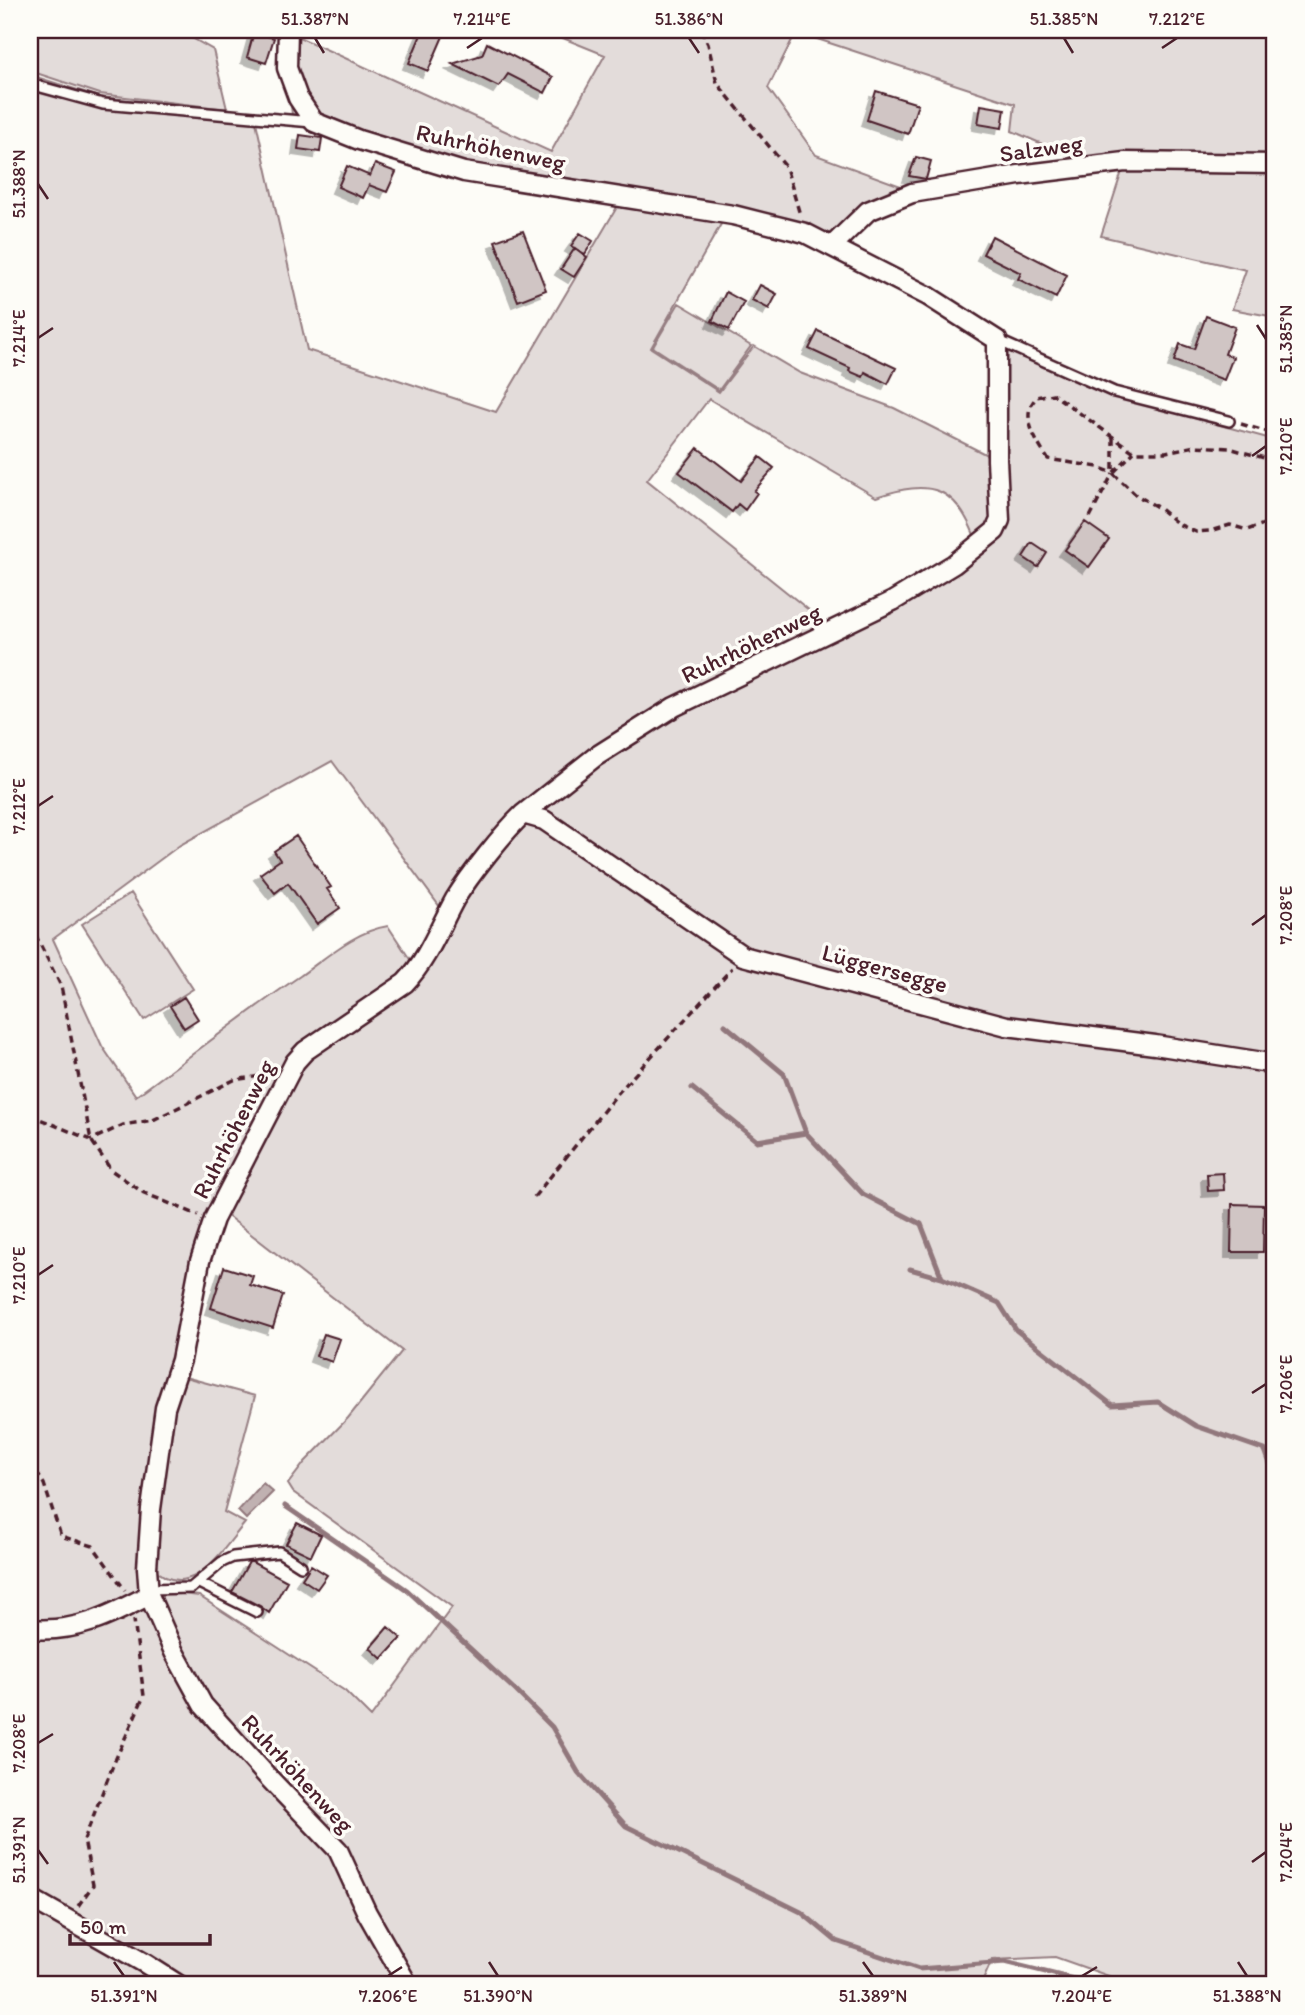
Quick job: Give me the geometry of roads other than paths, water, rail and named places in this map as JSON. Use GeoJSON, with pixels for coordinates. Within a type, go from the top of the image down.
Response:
{"type":"FeatureCollection","features":[{"type":"Feature","properties":{"kind":"street"},"geometry":{"type":"LineString","coordinates":[[288,30],[287,68],[298,98],[314,122]]}},
{"type":"Feature","properties":{"kind":"street","name":"Ruhrhöhenweg"},"geometry":{"type":"LineString","coordinates":[[314,122],[359,140],[464,172],[733,215],[805,233],[928,296],[997,340],[1000,520],[995,531],[954,564],[902,596],[674,707],[595,757],[523,814],[458,895],[418,970],[405,983],[305,1051],[283,1082],[214,1219],[200,1261],[181,1360],[165,1408],[151,1509],[147,1567],[149,1592],[174,1652],[203,1705],[338,1850],[367,1913],[408,1985]]}},
{"type":"Feature","properties":{"kind":"street","name":"Salzweg"},"geometry":{"type":"LineString","coordinates":[[832,246],[868,211],[912,193],[1018,175],[1116,163],[1275,164]]}},
{"type":"Feature","properties":{"kind":"street","name":"Lüggersegge"},"geometry":{"type":"LineString","coordinates":[[523,814],[544,820],[743,956],[1007,1026],[1275,1064]]}},
{"type":"Feature","properties":{"kind":"street"},"geometry":{"type":"LineString","coordinates":[[30,1629],[66,1630],[99,1620],[132,1604],[149,1592]]}},
{"type":"Feature","properties":{"kind":"street"},"geometry":{"type":"LineString","coordinates":[[30,1898],[179,1985]]}},
{"type":"Feature","properties":{"kind":"lane","name":"Ruhrhöhenweg"},"geometry":{"type":"LineString","coordinates":[[30,84],[103,104],[314,122]]}},
{"type":"Feature","properties":{"kind":"lane"},"geometry":{"type":"LineString","coordinates":[[997,340],[1114,392],[1228,421]]}},
{"type":"Feature","properties":{"kind":"lane"},"geometry":{"type":"LineString","coordinates":[[149,1592],[191,1588],[222,1562],[233,1557],[279,1552],[301,1566]]}},
{"type":"Feature","properties":{"kind":"lane"},"geometry":{"type":"LineString","coordinates":[[199,1583],[257,1612]]}},
{"type":"Feature","properties":{"kind":"waterway"},"geometry":{"type":"LineString","coordinates":[[725,1025],[784,1074],[806,1133],[863,1194],[921,1224],[942,1278],[999,1303],[1016,1330],[1112,1405],[1158,1402],[1196,1426],[1265,1450],[1275,1478]]}},
{"type":"Feature","properties":{"kind":"waterway"},"geometry":{"type":"LineString","coordinates":[[692,1088],[757,1141],[806,1133]]}},
{"type":"Feature","properties":{"kind":"waterway"},"geometry":{"type":"LineString","coordinates":[[910,1269],[942,1278]]}},
{"type":"Feature","properties":{"kind":"waterway"},"geometry":{"type":"LineString","coordinates":[[285,1506],[407,1590],[516,1691],[552,1727],[578,1772],[626,1826],[801,1912],[836,1941],[919,1969],[1005,1962],[1098,1985]]}}]}
